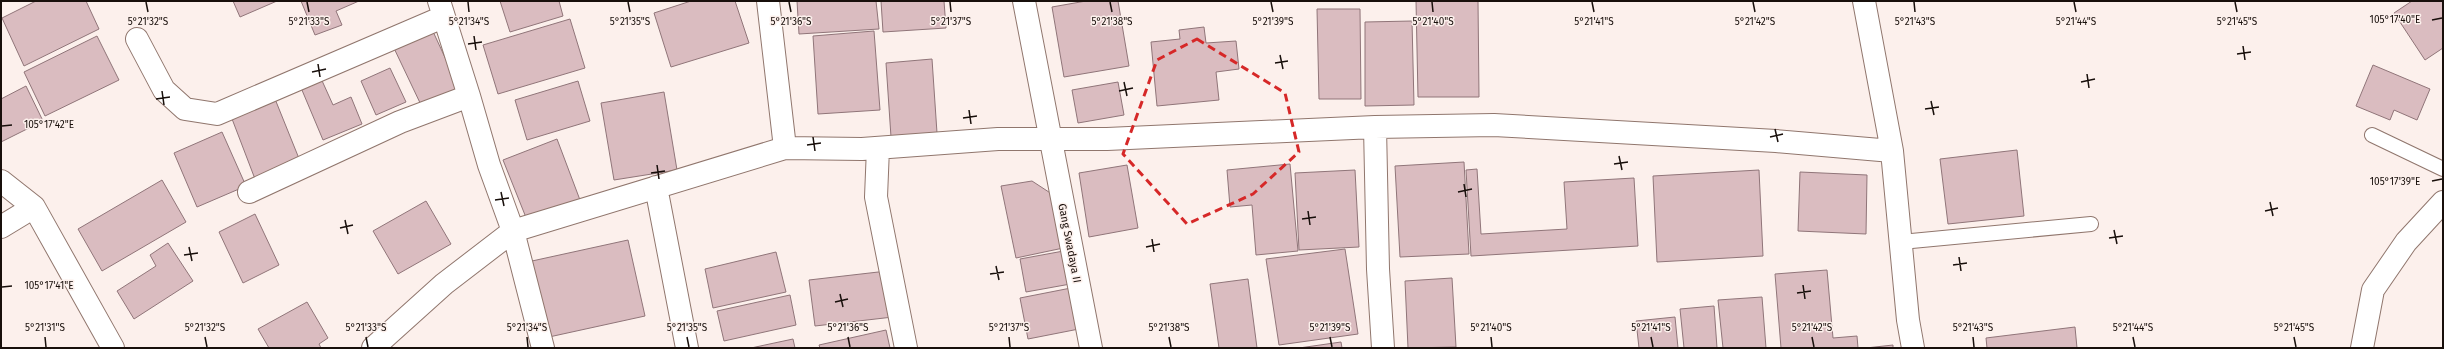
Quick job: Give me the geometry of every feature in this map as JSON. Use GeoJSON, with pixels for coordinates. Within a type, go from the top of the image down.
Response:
{"type":"FeatureCollection","features":[{"type":"Feature","properties":{"kind":"street"},"geometry":{"type":"LineString","coordinates":[[768,1],[784,148]]}},
{"type":"Feature","properties":{"kind":"street","name":"Gang Swadaya II"},"geometry":{"type":"LineString","coordinates":[[1024,1],[1049,138],[1091,348]]}},
{"type":"Feature","properties":{"kind":"street"},"geometry":{"type":"LineString","coordinates":[[1864,1],[1892,152],[1908,320],[1913,348]]}},
{"type":"Feature","properties":{"kind":"street"},"geometry":{"type":"LineString","coordinates":[[137,39],[164,90],[185,109],[217,114],[441,9],[469,96],[488,165],[513,230],[543,348]]}},
{"type":"Feature","properties":{"kind":"street"},"geometry":{"type":"LineString","coordinates":[[249,192],[400,122],[469,96]]}},
{"type":"Feature","properties":{"kind":"street"},"geometry":{"type":"LineString","coordinates":[[373,348],[444,284],[513,230],[784,148],[878,148],[998,139],[1108,139],[1375,127],[1494,125],[1776,141],[1892,152]]}},
{"type":"Feature","properties":{"kind":"street"},"geometry":{"type":"LineString","coordinates":[[1375,127],[1378,269],[1383,348]]}},
{"type":"Feature","properties":{"kind":"street"},"geometry":{"type":"LineString","coordinates":[[878,148],[876,197],[906,348]]}},
{"type":"Feature","properties":{"kind":"street"},"geometry":{"type":"LineString","coordinates":[[1,181],[34,206],[113,348]]}},
{"type":"Feature","properties":{"kind":"street"},"geometry":{"type":"LineString","coordinates":[[656,187],[687,348]]}},
{"type":"Feature","properties":{"kind":"street"},"geometry":{"type":"LineString","coordinates":[[2362,348],[2372,290],[2406,242],[2443,202]]}},
{"type":"Feature","properties":{"kind":"street"},"geometry":{"type":"LineString","coordinates":[[1,227],[34,206]]}},
{"type":"Feature","properties":{"kind":"lane"},"geometry":{"type":"LineString","coordinates":[[2372,135],[2443,169]]}},
{"type":"Feature","properties":{"kind":"lane"},"geometry":{"type":"LineString","coordinates":[[1901,242],[2091,224]]}},
{"type":"Feature","properties":{"kind":"highlighted area"},"geometry":{"type":"Polygon","coordinates":[[[1197,39],[1285,93],[1299,152],[1253,194],[1187,224],[1123,154],[1157,60],[1197,39]]]}},
{"type":"Feature","properties":{"kind":"building"},"geometry":{"type":"Polygon","coordinates":[[[36,1],[86,1],[99,29],[24,66],[2,18],[36,1]]]}},
{"type":"Feature","properties":{"kind":"building"},"geometry":{"type":"Polygon","coordinates":[[[233,1],[277,1],[240,17],[233,1]]]}},
{"type":"Feature","properties":{"kind":"building"},"geometry":{"type":"Polygon","coordinates":[[[301,1],[359,1],[336,11],[342,25],[315,35],[301,1]]]}},
{"type":"Feature","properties":{"kind":"building"},"geometry":{"type":"Polygon","coordinates":[[[500,1],[559,1],[563,16],[510,32],[500,1]]]}},
{"type":"Feature","properties":{"kind":"building"},"geometry":{"type":"Polygon","coordinates":[[[691,1],[735,1],[749,43],[671,67],[654,13],[691,1]]]}},
{"type":"Feature","properties":{"kind":"building"},"geometry":{"type":"Polygon","coordinates":[[[797,1],[876,1],[879,29],[799,34],[797,1]]]}},
{"type":"Feature","properties":{"kind":"building"},"geometry":{"type":"Polygon","coordinates":[[[881,1],[944,1],[946,28],[883,32],[881,1]]]}},
{"type":"Feature","properties":{"kind":"building"},"geometry":{"type":"Polygon","coordinates":[[[1086,1],[1118,1],[1129,66],[1064,77],[1052,7],[1086,1]]]}},
{"type":"Feature","properties":{"kind":"building"},"geometry":{"type":"Polygon","coordinates":[[[1416,1],[1478,1],[1479,97],[1418,97],[1416,1]]]}},
{"type":"Feature","properties":{"kind":"building"},"geometry":{"type":"Polygon","coordinates":[[[2412,1],[2443,1],[2443,48],[2425,60],[2394,13],[2412,1]]]}},
{"type":"Feature","properties":{"kind":"building"},"geometry":{"type":"Polygon","coordinates":[[[1317,9],[1360,9],[1361,99],[1319,99],[1317,9]]]}},
{"type":"Feature","properties":{"kind":"building"},"geometry":{"type":"Polygon","coordinates":[[[570,19],[585,68],[498,94],[483,45],[570,19]]]}},
{"type":"Feature","properties":{"kind":"building"},"geometry":{"type":"Polygon","coordinates":[[[1412,21],[1414,105],[1365,106],[1365,22],[1412,21]]]}},
{"type":"Feature","properties":{"kind":"building"},"geometry":{"type":"Polygon","coordinates":[[[430,25],[460,90],[422,107],[392,44],[430,25]]]}},
{"type":"Feature","properties":{"kind":"building"},"geometry":{"type":"Polygon","coordinates":[[[1204,27],[1206,43],[1236,41],[1239,69],[1216,72],[1219,100],[1157,106],[1151,42],[1180,39],[1179,30],[1204,27]]]}},
{"type":"Feature","properties":{"kind":"building"},"geometry":{"type":"Polygon","coordinates":[[[874,31],[880,110],[818,114],[813,36],[874,31]]]}},
{"type":"Feature","properties":{"kind":"building"},"geometry":{"type":"Polygon","coordinates":[[[97,36],[119,80],[45,116],[24,72],[97,36]]]}},
{"type":"Feature","properties":{"kind":"building"},"geometry":{"type":"Polygon","coordinates":[[[932,59],[937,133],[891,137],[886,63],[932,59]]]}},
{"type":"Feature","properties":{"kind":"building"},"geometry":{"type":"Polygon","coordinates":[[[2373,65],[2430,89],[2417,120],[2394,110],[2390,120],[2356,106],[2373,65]]]}},
{"type":"Feature","properties":{"kind":"building"},"geometry":{"type":"Polygon","coordinates":[[[390,68],[406,102],[376,115],[361,81],[390,68]]]}},
{"type":"Feature","properties":{"kind":"building"},"geometry":{"type":"Polygon","coordinates":[[[319,74],[333,105],[351,97],[362,124],[323,140],[299,83],[319,74]]]}},
{"type":"Feature","properties":{"kind":"building"},"geometry":{"type":"Polygon","coordinates":[[[578,81],[590,121],[527,140],[515,100],[578,81]]]}},
{"type":"Feature","properties":{"kind":"building"},"geometry":{"type":"Polygon","coordinates":[[[1118,82],[1124,115],[1078,123],[1072,90],[1118,82]]]}},
{"type":"Feature","properties":{"kind":"building"},"geometry":{"type":"Polygon","coordinates":[[[26,86],[43,121],[1,142],[1,99],[26,86]]]}},
{"type":"Feature","properties":{"kind":"building"},"geometry":{"type":"Polygon","coordinates":[[[664,92],[677,170],[614,180],[601,103],[664,92]]]}},
{"type":"Feature","properties":{"kind":"building"},"geometry":{"type":"Polygon","coordinates":[[[273,94],[300,161],[255,179],[229,111],[273,94]]]}},
{"type":"Feature","properties":{"kind":"building"},"geometry":{"type":"Polygon","coordinates":[[[222,132],[246,186],[197,207],[174,153],[222,132]]]}},
{"type":"Feature","properties":{"kind":"building"},"geometry":{"type":"Polygon","coordinates":[[[557,139],[580,200],[527,220],[503,160],[557,139]]]}},
{"type":"Feature","properties":{"kind":"building"},"geometry":{"type":"Polygon","coordinates":[[[2017,150],[2024,216],[1948,224],[1940,159],[2017,150]]]}},
{"type":"Feature","properties":{"kind":"building"},"geometry":{"type":"Polygon","coordinates":[[[1464,162],[1469,254],[1400,257],[1395,166],[1464,162]]]}},
{"type":"Feature","properties":{"kind":"building"},"geometry":{"type":"Polygon","coordinates":[[[1290,164],[1298,251],[1256,255],[1252,205],[1230,207],[1227,170],[1290,164]]]}},
{"type":"Feature","properties":{"kind":"building"},"geometry":{"type":"Polygon","coordinates":[[[1127,165],[1138,228],[1089,237],[1079,173],[1127,165]]]}},
{"type":"Feature","properties":{"kind":"building"},"geometry":{"type":"Polygon","coordinates":[[[1477,169],[1481,234],[1567,229],[1564,182],[1634,178],[1638,246],[1471,256],[1466,170],[1477,169]]]}},
{"type":"Feature","properties":{"kind":"building"},"geometry":{"type":"Polygon","coordinates":[[[1355,170],[1359,247],[1299,250],[1295,173],[1355,170]]]}},
{"type":"Feature","properties":{"kind":"building"},"geometry":{"type":"Polygon","coordinates":[[[1759,170],[1763,256],[1657,262],[1653,176],[1759,170]]]}},
{"type":"Feature","properties":{"kind":"building"},"geometry":{"type":"Polygon","coordinates":[[[1800,172],[1867,175],[1866,234],[1798,231],[1800,172]]]}},
{"type":"Feature","properties":{"kind":"building"},"geometry":{"type":"Polygon","coordinates":[[[162,180],[186,222],[102,271],[78,229],[162,180]]]}},
{"type":"Feature","properties":{"kind":"building"},"geometry":{"type":"Polygon","coordinates":[[[1032,181],[1058,198],[1068,247],[1016,258],[1001,186],[1032,181]]]}},
{"type":"Feature","properties":{"kind":"building"},"geometry":{"type":"Polygon","coordinates":[[[426,201],[451,244],[398,274],[373,231],[426,201]]]}},
{"type":"Feature","properties":{"kind":"building"},"geometry":{"type":"Polygon","coordinates":[[[255,214],[279,265],[243,283],[219,232],[255,214]]]}},
{"type":"Feature","properties":{"kind":"building"},"geometry":{"type":"Polygon","coordinates":[[[628,240],[645,316],[549,337],[532,261],[628,240]]]}},
{"type":"Feature","properties":{"kind":"building"},"geometry":{"type":"Polygon","coordinates":[[[168,243],[193,281],[134,319],[117,291],[156,266],[150,255],[168,243]]]}},
{"type":"Feature","properties":{"kind":"building"},"geometry":{"type":"Polygon","coordinates":[[[1345,249],[1358,334],[1279,345],[1266,259],[1345,249]]]}},
{"type":"Feature","properties":{"kind":"building"},"geometry":{"type":"Polygon","coordinates":[[[1069,250],[1076,283],[1026,292],[1020,259],[1069,250]]]}},
{"type":"Feature","properties":{"kind":"building"},"geometry":{"type":"Polygon","coordinates":[[[776,252],[786,292],[713,308],[705,269],[776,252]]]}},
{"type":"Feature","properties":{"kind":"building"},"geometry":{"type":"Polygon","coordinates":[[[1827,270],[1833,338],[1857,336],[1858,348],[1781,348],[1775,274],[1827,270]]]}},
{"type":"Feature","properties":{"kind":"building"},"geometry":{"type":"Polygon","coordinates":[[[887,271],[893,317],[815,326],[809,280],[887,271]]]}},
{"type":"Feature","properties":{"kind":"building"},"geometry":{"type":"Polygon","coordinates":[[[1452,278],[1456,347],[1408,348],[1405,281],[1452,278]]]}},
{"type":"Feature","properties":{"kind":"building"},"geometry":{"type":"Polygon","coordinates":[[[1248,279],[1257,348],[1219,348],[1210,284],[1248,279]]]}},
{"type":"Feature","properties":{"kind":"building"},"geometry":{"type":"Polygon","coordinates":[[[1076,287],[1084,328],[1028,339],[1020,298],[1076,287]]]}},
{"type":"Feature","properties":{"kind":"building"},"geometry":{"type":"Polygon","coordinates":[[[790,295],[796,325],[724,341],[717,311],[790,295]]]}},
{"type":"Feature","properties":{"kind":"building"},"geometry":{"type":"Polygon","coordinates":[[[1762,297],[1766,348],[1723,348],[1718,300],[1762,297]]]}},
{"type":"Feature","properties":{"kind":"building"},"geometry":{"type":"Polygon","coordinates":[[[307,302],[328,338],[319,344],[321,348],[269,348],[258,329],[307,302]]]}},
{"type":"Feature","properties":{"kind":"building"},"geometry":{"type":"Polygon","coordinates":[[[1714,306],[1717,348],[1684,348],[1680,309],[1714,306]]]}},
{"type":"Feature","properties":{"kind":"building"},"geometry":{"type":"Polygon","coordinates":[[[1675,317],[1678,348],[1639,348],[1636,321],[1675,317]]]}},
{"type":"Feature","properties":{"kind":"building"},"geometry":{"type":"Polygon","coordinates":[[[2075,327],[2077,348],[1987,348],[1986,338],[2075,327]]]}},
{"type":"Feature","properties":{"kind":"building"},"geometry":{"type":"Polygon","coordinates":[[[886,330],[890,348],[820,348],[819,345],[886,330]]]}},
{"type":"Feature","properties":{"kind":"building"},"geometry":{"type":"Polygon","coordinates":[[[793,339],[795,348],[751,348],[793,339]]]}},
{"type":"Feature","properties":{"kind":"building"},"geometry":{"type":"Polygon","coordinates":[[[1341,342],[1342,348],[1299,348],[1341,342]]]}},
{"type":"Feature","properties":{"kind":"building"},"geometry":{"type":"Polygon","coordinates":[[[1893,345],[1893,348],[1866,348],[1893,345]]]}}]}
